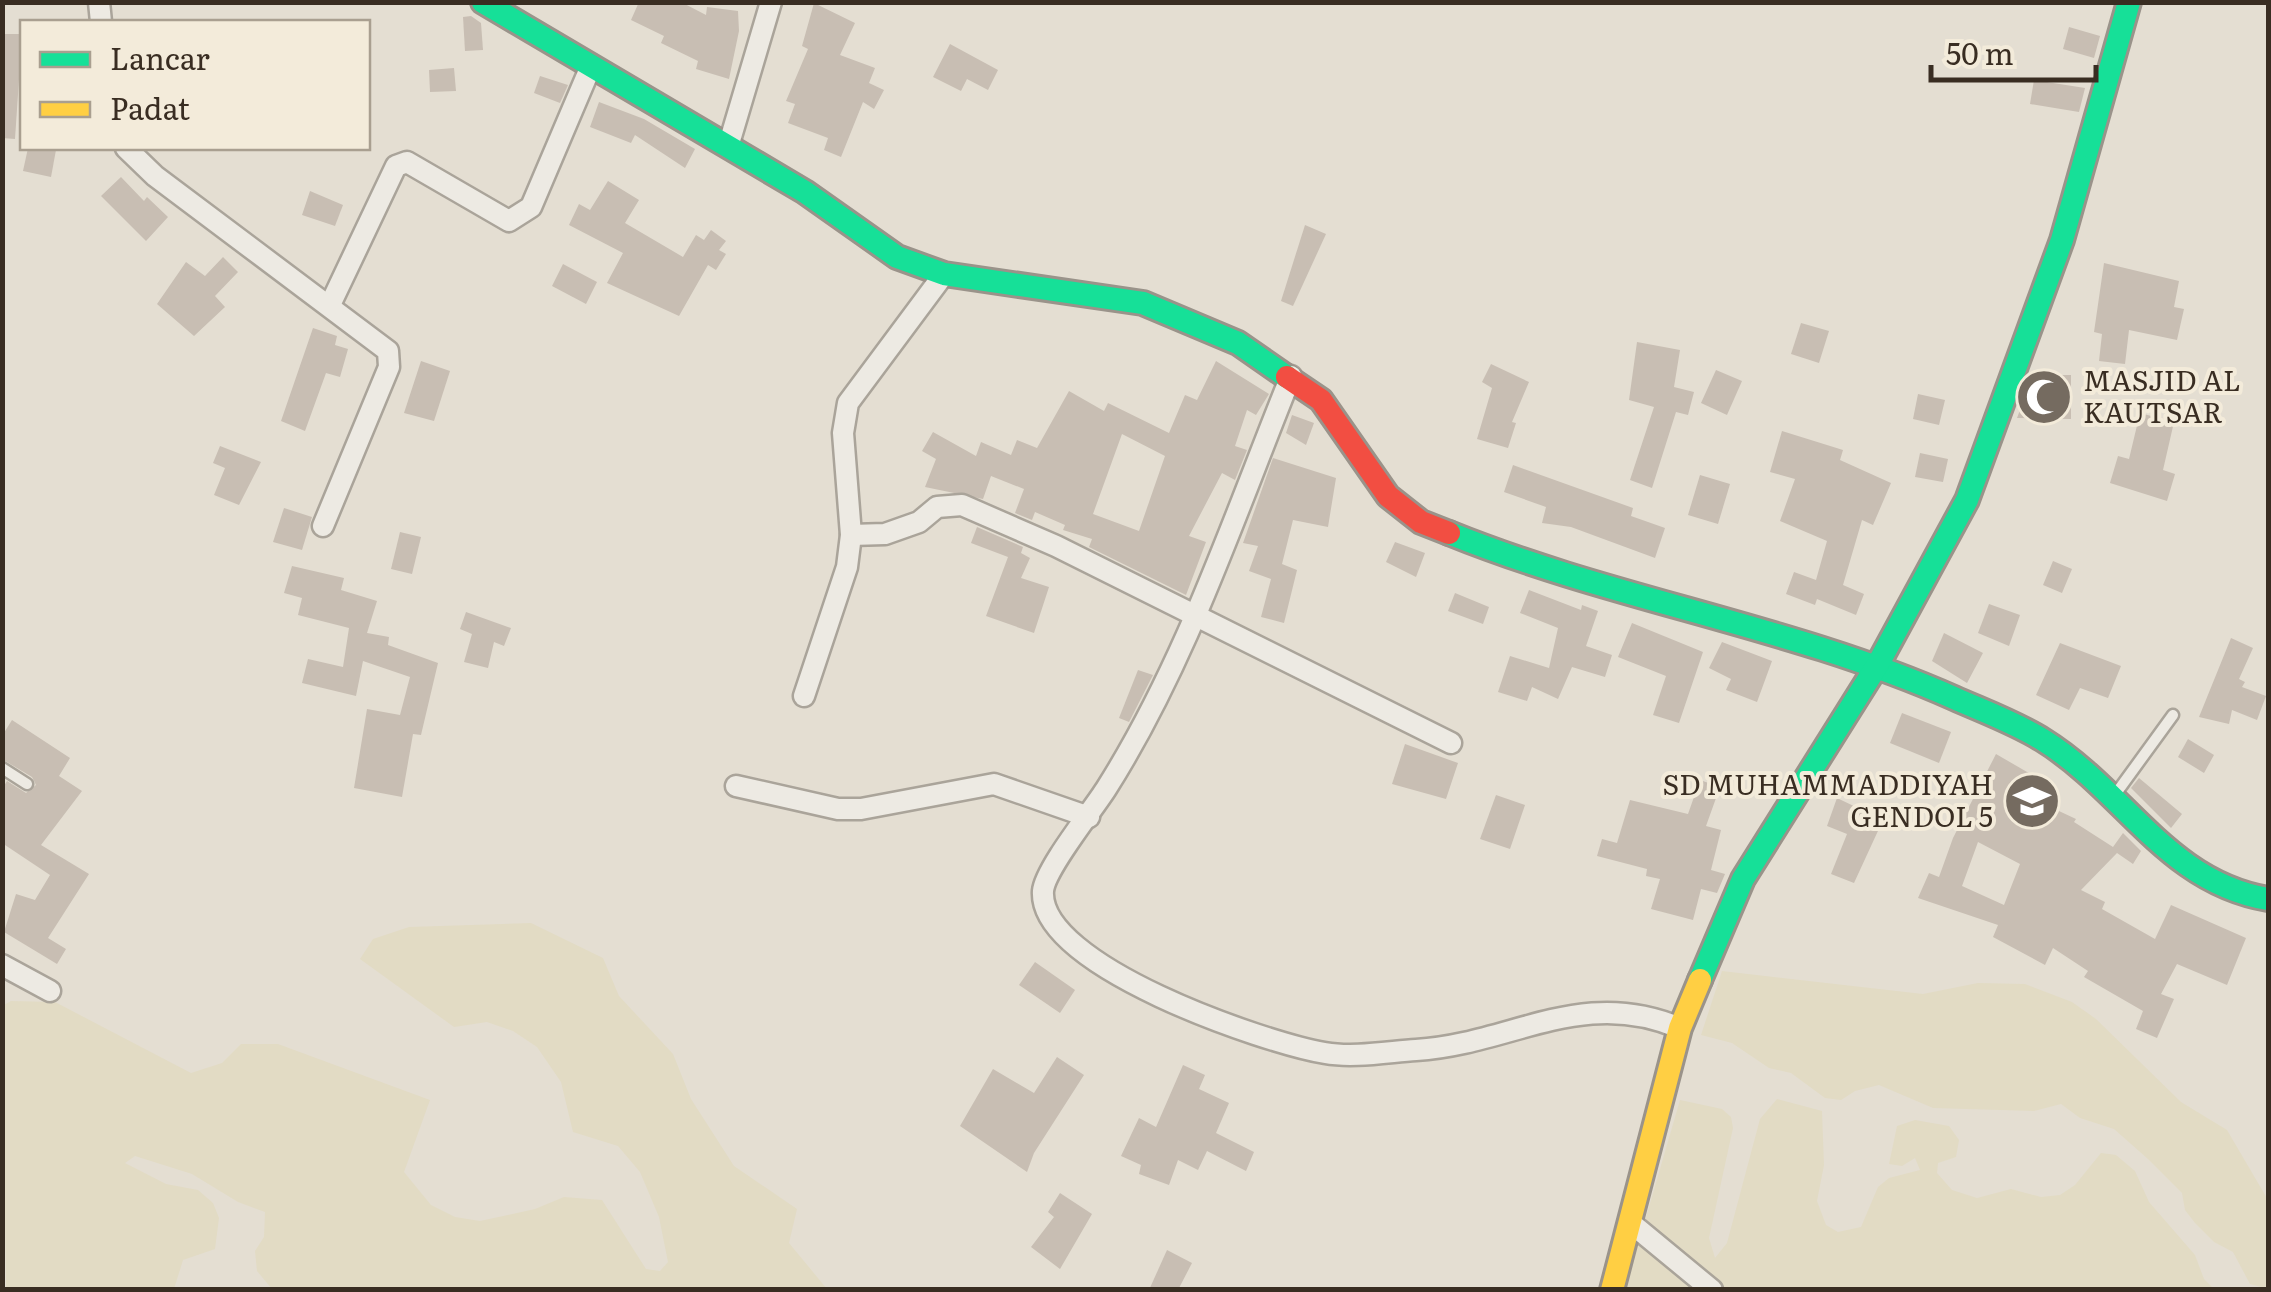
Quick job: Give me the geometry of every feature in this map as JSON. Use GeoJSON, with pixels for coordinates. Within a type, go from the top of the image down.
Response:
{"type":"FeatureCollection","features":[{"type":"Feature","properties":{"kind":"street"},"geometry":{"type":"LineString","coordinates":[[483,2],[805,192],[898,257],[944,274],[1144,303],[1202,324],[1291,376],[1320,400],[1388,496],[1422,522],[1515,560],[1878,664],[2043,740],[2201,877],[2233,893],[2268,899]]}},
{"type":"Feature","properties":{"kind":"street"},"geometry":{"type":"LineString","coordinates":[[728,148],[771,2]]}},
{"type":"Feature","properties":{"kind":"street"},"geometry":{"type":"LineString","coordinates":[[1612,1290],[1680,1028],[1742,880],[1878,664],[1967,500],[2062,240],[2129,2]]}},
{"type":"Feature","properties":{"kind":"street"},"geometry":{"type":"LineString","coordinates":[[330,305],[396,166],[407,162],[508,221],[531,207],[592,66]]}},
{"type":"Feature","properties":{"kind":"street"},"geometry":{"type":"LineString","coordinates":[[128,150],[155,176],[380,342],[388,352],[389,368],[323,526]]}},
{"type":"Feature","properties":{"kind":"street"},"geometry":{"type":"LineString","coordinates":[[804,696],[847,566],[850,535],[843,433],[848,404],[944,274]]}},
{"type":"Feature","properties":{"kind":"street"},"geometry":{"type":"LineString","coordinates":[[1291,376],[1141,734],[1043,889],[1046,910],[1057,927],[1096,962],[1171,1001],[1279,1044],[1330,1054],[1422,1050],[1481,1040],[1566,1014],[1608,1010],[1652,1016],[1680,1028]]}},
{"type":"Feature","properties":{"kind":"street"},"geometry":{"type":"LineString","coordinates":[[850,535],[885,534],[919,522],[937,507],[962,505],[1451,743]]}},
{"type":"Feature","properties":{"kind":"street"},"geometry":{"type":"LineString","coordinates":[[736,786],[838,809],[861,810],[994,784],[1089,816]]}},
{"type":"Feature","properties":{"kind":"street"},"geometry":{"type":"LineString","coordinates":[[2,964],[50,991]]}},
{"type":"Feature","properties":{"kind":"street"},"geometry":{"type":"LineString","coordinates":[[1632,1224],[1712,1290]]}},
{"type":"Feature","properties":{"kind":"lane"},"geometry":{"type":"LineString","coordinates":[[2113,797],[2173,715]]}},
{"type":"Feature","properties":{"kind":"lane"},"geometry":{"type":"LineString","coordinates":[[2,768],[27,784]]}},
{"type":"Feature","properties":{"kind":"shaded area"},"geometry":{"type":"Polygon","coordinates":[[[531,923],[603,958],[619,996],[673,1054],[691,1099],[734,1166],[797,1209],[789,1243],[827,1289],[272,1289],[257,1271],[255,1251],[264,1237],[265,1212],[238,1202],[192,1174],[135,1156],[125,1163],[166,1184],[198,1190],[213,1203],[219,1218],[215,1249],[183,1260],[174,1289],[6,1289],[2,1006],[11,1001],[55,1002],[191,1073],[222,1063],[241,1044],[278,1044],[430,1100],[404,1172],[431,1205],[455,1217],[480,1221],[535,1209],[564,1197],[602,1200],[646,1269],[660,1271],[668,1262],[659,1217],[640,1172],[618,1146],[573,1132],[561,1082],[537,1047],[513,1031],[487,1022],[454,1027],[360,959],[373,939],[409,927],[531,923]]]}},
{"type":"Feature","properties":{"kind":"shaded area"},"geometry":{"type":"Polygon","coordinates":[[[1722,971],[1923,994],[1978,983],[2025,984],[2072,1002],[2096,1019],[2181,1102],[2227,1130],[2268,1200],[2268,1289],[2250,1284],[2233,1252],[2214,1242],[2195,1223],[2185,1210],[2182,1193],[2148,1159],[2114,1129],[2080,1118],[2061,1104],[2034,1111],[1933,1108],[1879,1085],[1855,1091],[1841,1100],[1825,1098],[1791,1073],[1769,1068],[1732,1043],[1701,1035],[1722,971]]]}},
{"type":"Feature","properties":{"kind":"shaded area"},"geometry":{"type":"Polygon","coordinates":[[[1777,1099],[1822,1111],[1824,1165],[1817,1201],[1826,1225],[1838,1232],[1861,1227],[1878,1187],[1889,1178],[1920,1170],[1915,1158],[1902,1166],[1889,1164],[1897,1126],[1915,1120],[1949,1126],[1959,1140],[1956,1157],[1938,1163],[1937,1173],[1952,1190],[1977,1198],[2011,1189],[2041,1197],[2060,1195],[2075,1185],[2101,1153],[2116,1155],[2135,1171],[2149,1202],[2195,1255],[2204,1279],[2214,1289],[1625,1290],[1680,1100],[1722,1109],[1731,1117],[1733,1128],[1709,1238],[1715,1258],[1727,1243],[1760,1119],[1777,1099]]]}},
{"type":"Feature","properties":{"kind":"building"},"geometry":{"type":"Polygon","coordinates":[[[639,2],[681,2],[706,15],[707,7],[738,11],[739,31],[729,79],[696,69],[698,61],[661,43],[664,36],[631,20],[639,2]]]}},
{"type":"Feature","properties":{"kind":"building"},"geometry":{"type":"Polygon","coordinates":[[[814,3],[855,23],[840,55],[875,68],[869,83],[884,90],[874,109],[863,102],[841,157],[824,150],[828,138],[788,123],[795,104],[786,101],[808,49],[802,46],[814,3]]]}},
{"type":"Feature","properties":{"kind":"building"},"geometry":{"type":"Polygon","coordinates":[[[471,16],[481,23],[483,50],[465,51],[463,17],[471,16]]]}},
{"type":"Feature","properties":{"kind":"building"},"geometry":{"type":"Polygon","coordinates":[[[2069,27],[2100,36],[2094,58],[2063,49],[2069,27]]]}},
{"type":"Feature","properties":{"kind":"building"},"geometry":{"type":"Polygon","coordinates":[[[2,34],[20,34],[15,139],[2,138],[2,34]]]}},
{"type":"Feature","properties":{"kind":"building"},"geometry":{"type":"Polygon","coordinates":[[[950,44],[998,70],[988,90],[967,79],[961,91],[933,77],[950,44]]]}},
{"type":"Feature","properties":{"kind":"building"},"geometry":{"type":"Polygon","coordinates":[[[454,68],[456,91],[430,92],[429,70],[454,68]]]}},
{"type":"Feature","properties":{"kind":"building"},"geometry":{"type":"Polygon","coordinates":[[[540,76],[568,85],[560,103],[534,93],[540,76]]]}},
{"type":"Feature","properties":{"kind":"building"},"geometry":{"type":"Polygon","coordinates":[[[2034,80],[2085,88],[2079,112],[2030,104],[2034,80]]]}},
{"type":"Feature","properties":{"kind":"building"},"geometry":{"type":"Polygon","coordinates":[[[599,102],[644,119],[695,149],[685,168],[635,135],[631,143],[590,127],[599,102]]]}},
{"type":"Feature","properties":{"kind":"building"},"geometry":{"type":"Polygon","coordinates":[[[28,150],[56,150],[51,177],[23,171],[28,150]]]}},
{"type":"Feature","properties":{"kind":"building"},"geometry":{"type":"Polygon","coordinates":[[[121,177],[144,201],[147,197],[168,217],[146,241],[101,196],[121,177]]]}},
{"type":"Feature","properties":{"kind":"building"},"geometry":{"type":"Polygon","coordinates":[[[608,181],[639,200],[625,223],[683,257],[696,235],[704,240],[711,230],[726,241],[719,250],[726,254],[716,270],[708,265],[679,316],[607,283],[623,253],[569,225],[579,204],[590,210],[608,181]]]}},
{"type":"Feature","properties":{"kind":"building"},"geometry":{"type":"Polygon","coordinates":[[[310,191],[343,205],[335,226],[302,215],[310,191]]]}},
{"type":"Feature","properties":{"kind":"building"},"geometry":{"type":"Polygon","coordinates":[[[1305,225],[1326,234],[1293,306],[1281,301],[1305,225]]]}},
{"type":"Feature","properties":{"kind":"building"},"geometry":{"type":"Polygon","coordinates":[[[223,257],[238,272],[215,296],[225,307],[194,336],[157,304],[186,262],[205,276],[223,257]]]}},
{"type":"Feature","properties":{"kind":"building"},"geometry":{"type":"Polygon","coordinates":[[[2104,263],[2179,281],[2174,307],[2184,309],[2177,340],[2129,330],[2125,364],[2099,361],[2102,334],[2094,332],[2104,263]]]}},
{"type":"Feature","properties":{"kind":"building"},"geometry":{"type":"Polygon","coordinates":[[[563,264],[597,282],[586,304],[552,286],[563,264]]]}},
{"type":"Feature","properties":{"kind":"building"},"geometry":{"type":"Polygon","coordinates":[[[1801,323],[1829,331],[1819,363],[1791,354],[1801,323]]]}},
{"type":"Feature","properties":{"kind":"building"},"geometry":{"type":"Polygon","coordinates":[[[313,328],[337,336],[335,345],[348,349],[340,377],[326,373],[305,431],[281,421],[313,328]]]}},
{"type":"Feature","properties":{"kind":"building"},"geometry":{"type":"Polygon","coordinates":[[[1637,342],[1680,350],[1674,387],[1694,392],[1688,415],[1676,412],[1652,488],[1630,480],[1654,407],[1629,400],[1637,342]]]}},
{"type":"Feature","properties":{"kind":"building"},"geometry":{"type":"Polygon","coordinates":[[[421,361],[450,371],[434,421],[404,413],[421,361]]]}},
{"type":"Feature","properties":{"kind":"building"},"geometry":{"type":"Polygon","coordinates":[[[1216,361],[1269,394],[1256,415],[1247,410],[1235,446],[1247,450],[1235,480],[1222,473],[1189,536],[1206,542],[1186,595],[1089,547],[1092,539],[1063,530],[1065,525],[1035,512],[1032,520],[1015,513],[1024,489],[991,476],[983,499],[925,487],[936,459],[922,451],[933,432],[976,456],[981,442],[1011,455],[1017,440],[1037,448],[1069,391],[1104,411],[1108,403],[1169,433],[1185,395],[1197,400],[1216,361]],[[1122,434],[1093,514],[1139,531],[1165,456],[1122,434]]]}},
{"type":"Feature","properties":{"kind":"building"},"geometry":{"type":"Polygon","coordinates":[[[1491,364],[1529,382],[1512,422],[1516,423],[1508,448],[1477,439],[1492,388],[1482,382],[1491,364]]]}},
{"type":"Feature","properties":{"kind":"building"},"geometry":{"type":"Polygon","coordinates":[[[1716,370],[1742,381],[1727,415],[1701,403],[1716,370]]]}},
{"type":"Feature","properties":{"kind":"building","name":"MASJID AL KAUTSAR"},"geometry":{"type":"Polygon","coordinates":[[[2033,375],[2071,375],[2071,419],[2017,418],[2033,375]]]}},
{"type":"Feature","properties":{"kind":"building"},"geometry":{"type":"Polygon","coordinates":[[[1918,394],[1945,400],[1939,425],[1913,419],[1918,394]]]}},
{"type":"Feature","properties":{"kind":"building"},"geometry":{"type":"Polygon","coordinates":[[[2140,413],[2174,422],[2163,470],[2175,474],[2167,501],[2110,483],[2118,456],[2129,459],[2140,413]]]}},
{"type":"Feature","properties":{"kind":"building"},"geometry":{"type":"Polygon","coordinates":[[[1292,415],[1314,423],[1306,445],[1286,433],[1292,415]]]}},
{"type":"Feature","properties":{"kind":"building"},"geometry":{"type":"Polygon","coordinates":[[[1782,431],[1843,450],[1840,460],[1891,483],[1873,525],[1862,520],[1843,585],[1864,594],[1856,615],[1817,599],[1815,605],[1786,594],[1794,572],[1816,580],[1827,541],[1780,521],[1795,479],[1770,472],[1782,431]]]}},
{"type":"Feature","properties":{"kind":"building"},"geometry":{"type":"Polygon","coordinates":[[[220,446],[261,462],[239,505],[214,495],[225,468],[213,463],[220,446]]]}},
{"type":"Feature","properties":{"kind":"building"},"geometry":{"type":"Polygon","coordinates":[[[1920,453],[1948,459],[1943,482],[1915,477],[1920,453]]]}},
{"type":"Feature","properties":{"kind":"building"},"geometry":{"type":"Polygon","coordinates":[[[1273,458],[1336,478],[1328,527],[1293,520],[1282,564],[1297,570],[1284,623],[1261,617],[1271,579],[1249,571],[1258,546],[1243,543],[1273,458]]]}},
{"type":"Feature","properties":{"kind":"building"},"geometry":{"type":"Polygon","coordinates":[[[1513,465],[1633,508],[1631,516],[1665,528],[1655,558],[1571,527],[1542,523],[1546,507],[1504,492],[1513,465]]]}},
{"type":"Feature","properties":{"kind":"building"},"geometry":{"type":"Polygon","coordinates":[[[1700,475],[1730,484],[1718,524],[1688,515],[1700,475]]]}},
{"type":"Feature","properties":{"kind":"building"},"geometry":{"type":"Polygon","coordinates":[[[284,508],[312,517],[302,550],[273,542],[284,508]]]}},
{"type":"Feature","properties":{"kind":"building"},"geometry":{"type":"Polygon","coordinates":[[[977,527],[1023,547],[1021,553],[1030,558],[1021,578],[1049,587],[1034,633],[986,616],[1008,557],[971,543],[977,527]]]}},
{"type":"Feature","properties":{"kind":"building"},"geometry":{"type":"Polygon","coordinates":[[[400,532],[421,537],[412,574],[391,569],[400,532]]]}},
{"type":"Feature","properties":{"kind":"building"},"geometry":{"type":"Polygon","coordinates":[[[1395,542],[1425,553],[1416,577],[1386,562],[1395,542]]]}},
{"type":"Feature","properties":{"kind":"building"},"geometry":{"type":"Polygon","coordinates":[[[2053,561],[2072,569],[2062,593],[2043,585],[2053,561]]]}},
{"type":"Feature","properties":{"kind":"building"},"geometry":{"type":"Polygon","coordinates":[[[292,566],[344,578],[341,590],[377,601],[367,633],[389,637],[388,645],[438,663],[421,735],[413,734],[402,797],[354,788],[367,709],[400,715],[410,677],[363,661],[356,696],[302,683],[308,659],[343,667],[349,628],[298,615],[302,598],[284,593],[292,566]]]}},
{"type":"Feature","properties":{"kind":"building"},"geometry":{"type":"Polygon","coordinates":[[[1529,590],[1581,610],[1582,605],[1598,611],[1586,646],[1612,655],[1605,677],[1572,667],[1558,699],[1532,687],[1527,701],[1498,692],[1510,656],[1549,668],[1558,628],[1520,613],[1529,590]]]}},
{"type":"Feature","properties":{"kind":"building"},"geometry":{"type":"Polygon","coordinates":[[[1455,593],[1489,607],[1483,624],[1448,611],[1455,593]]]}},
{"type":"Feature","properties":{"kind":"building"},"geometry":{"type":"Polygon","coordinates":[[[1989,604],[2020,615],[2009,646],[1978,633],[1989,604]]]}},
{"type":"Feature","properties":{"kind":"building"},"geometry":{"type":"Polygon","coordinates":[[[466,612],[511,628],[504,646],[494,642],[488,668],[464,662],[472,634],[460,629],[466,612]]]}},
{"type":"Feature","properties":{"kind":"building"},"geometry":{"type":"Polygon","coordinates":[[[1632,623],[1703,652],[1679,723],[1653,715],[1666,676],[1618,657],[1632,623]]]}},
{"type":"Feature","properties":{"kind":"building"},"geometry":{"type":"Polygon","coordinates":[[[1944,633],[1983,653],[1967,683],[1932,661],[1944,633]]]}},
{"type":"Feature","properties":{"kind":"building"},"geometry":{"type":"Polygon","coordinates":[[[2231,638],[2253,648],[2239,679],[2245,682],[2242,687],[2266,696],[2257,720],[2232,710],[2229,724],[2199,717],[2231,638]]]}},
{"type":"Feature","properties":{"kind":"building"},"geometry":{"type":"Polygon","coordinates":[[[1722,642],[1772,661],[1757,702],[1726,690],[1731,679],[1709,668],[1722,642]]]}},
{"type":"Feature","properties":{"kind":"building"},"geometry":{"type":"Polygon","coordinates":[[[2060,643],[2121,666],[2108,698],[2080,688],[2069,710],[2036,695],[2060,643]]]}},
{"type":"Feature","properties":{"kind":"building"},"geometry":{"type":"Polygon","coordinates":[[[1138,670],[1153,675],[1129,722],[1119,718],[1138,670]]]}},
{"type":"Feature","properties":{"kind":"building"},"geometry":{"type":"Polygon","coordinates":[[[1902,713],[1951,732],[1939,763],[1890,743],[1902,713]]]}},
{"type":"Feature","properties":{"kind":"building"},"geometry":{"type":"Polygon","coordinates":[[[12,720],[70,758],[59,776],[82,791],[41,845],[89,874],[48,938],[66,949],[57,964],[4,932],[16,894],[35,900],[50,875],[2,843],[2,789],[7,781],[26,793],[36,785],[32,777],[2,759],[2,736],[12,720]]]}},
{"type":"Feature","properties":{"kind":"building"},"geometry":{"type":"Polygon","coordinates":[[[2188,739],[2214,755],[2204,773],[2178,757],[2188,739]]]}},
{"type":"Feature","properties":{"kind":"building"},"geometry":{"type":"Polygon","coordinates":[[[1405,744],[1458,763],[1446,799],[1392,784],[1405,744]]]}},
{"type":"Feature","properties":{"kind":"building"},"geometry":{"type":"Polygon","coordinates":[[[1996,754],[2053,787],[2044,804],[2076,819],[2074,822],[2113,847],[2123,833],[2141,851],[2133,864],[2117,853],[2081,890],[2105,902],[2102,909],[2155,939],[2171,905],[2246,938],[2227,985],[2177,964],[2161,994],[2174,999],[2157,1038],[2136,1029],[2143,1011],[2084,977],[2088,971],[2053,948],[2045,965],[1993,937],[1998,925],[1918,898],[1929,873],[1939,877],[1953,838],[1996,754]],[[1978,842],[1962,886],[2004,905],[2020,864],[1978,842]]]}},
{"type":"Feature","properties":{"kind":"building"},"geometry":{"type":"Polygon","coordinates":[[[2139,778],[2182,814],[2171,828],[2131,788],[2139,778]]]}},
{"type":"Feature","properties":{"kind":"building"},"geometry":{"type":"Polygon","coordinates":[[[1700,780],[1720,787],[1706,826],[1721,830],[1711,870],[1725,874],[1717,893],[1701,889],[1693,920],[1651,909],[1660,879],[1646,876],[1647,869],[1597,856],[1602,839],[1617,843],[1630,800],[1688,814],[1700,780]]]}},
{"type":"Feature","properties":{"kind":"building"},"geometry":{"type":"Polygon","coordinates":[[[1496,795],[1525,805],[1510,849],[1480,839],[1496,795]]]}},
{"type":"Feature","properties":{"kind":"building"},"geometry":{"type":"Polygon","coordinates":[[[1837,798],[1883,820],[1854,883],[1831,874],[1847,834],[1827,826],[1837,798]]]}},
{"type":"Feature","properties":{"kind":"building"},"geometry":{"type":"Polygon","coordinates":[[[1035,962],[1075,990],[1060,1013],[1019,985],[1035,962]]]}},
{"type":"Feature","properties":{"kind":"building"},"geometry":{"type":"Polygon","coordinates":[[[1057,1057],[1084,1075],[1034,1153],[1027,1172],[960,1126],[993,1069],[1034,1093],[1057,1057]]]}},
{"type":"Feature","properties":{"kind":"building"},"geometry":{"type":"Polygon","coordinates":[[[1183,1065],[1205,1075],[1199,1089],[1229,1103],[1216,1133],[1254,1152],[1246,1171],[1207,1151],[1198,1170],[1178,1160],[1169,1185],[1139,1174],[1141,1165],[1121,1156],[1139,1118],[1156,1127],[1183,1065]]]}},
{"type":"Feature","properties":{"kind":"building"},"geometry":{"type":"Polygon","coordinates":[[[1060,1193],[1092,1214],[1060,1269],[1031,1247],[1054,1217],[1048,1212],[1060,1193]]]}},
{"type":"Feature","properties":{"kind":"building"},"geometry":{"type":"Polygon","coordinates":[[[1167,1250],[1192,1263],[1178,1290],[1149,1290],[1167,1250]]]}},
{"type":"Feature","properties":{"kind":"traffic: fast"},"geometry":{"type":"LineString","coordinates":[[483,2],[805,192],[897,257],[944,274],[1143,303],[1238,343],[1287,377]]}},
{"type":"Feature","properties":{"kind":"traffic: fast"},"geometry":{"type":"LineString","coordinates":[[1700,980],[1743,879],[1878,664],[1967,500],[2062,240],[2129,2]]}},
{"type":"Feature","properties":{"kind":"traffic: fast"},"geometry":{"type":"LineString","coordinates":[[1449,533],[1575,577],[1830,651],[1893,673],[2022,728],[2072,761],[2174,855],[2233,889],[2268,899]]}},
{"type":"Feature","properties":{"kind":"traffic: slow"},"geometry":{"type":"LineString","coordinates":[[1612,1290],[1680,1028],[1700,980]]}},
{"type":"Feature","properties":{"kind":"traffic: jam"},"geometry":{"type":"LineString","coordinates":[[1287,377],[1321,400],[1388,496],[1421,522],[1449,533]]}},
{"type":"Feature","properties":{"kind":"place","name":"MASJID AL KAUTSAR"},"geometry":{"type":"Point","coordinates":[2044,397]}},
{"type":"Feature","properties":{"kind":"place","name":"SD MUHAMMADDIYAH GENDOL 5"},"geometry":{"type":"Point","coordinates":[2032,801]}}]}
